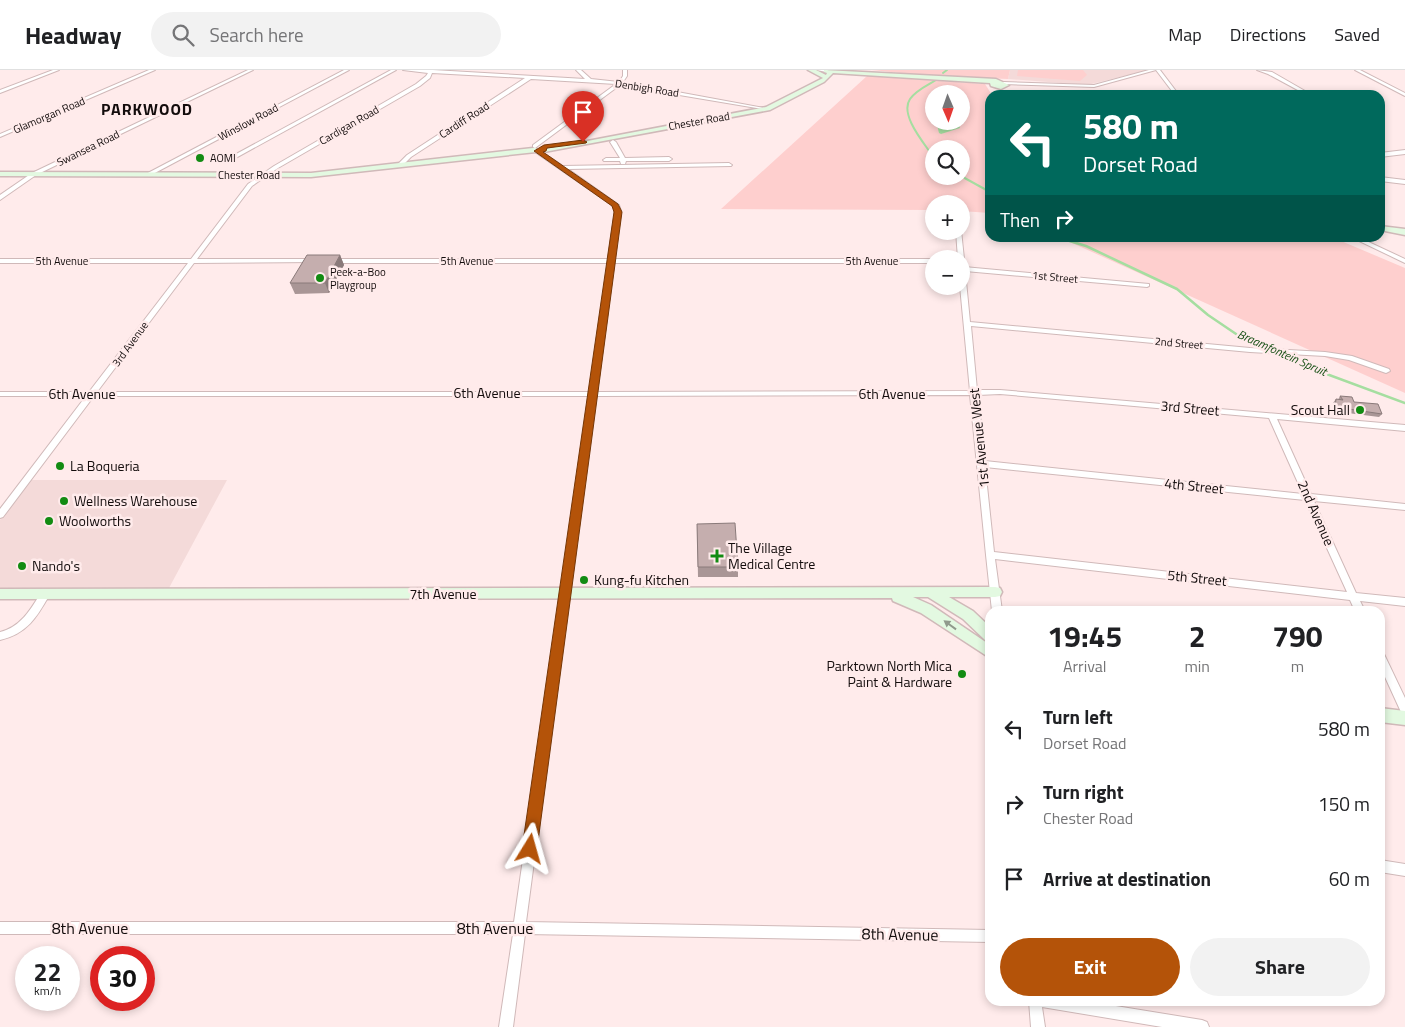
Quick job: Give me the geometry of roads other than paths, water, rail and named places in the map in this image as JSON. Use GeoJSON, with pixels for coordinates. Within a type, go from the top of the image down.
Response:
{"type":"FeatureCollection","features":[{"type":"Feature","properties":{"kind":"street"},"geometry":{"type":"LineString","coordinates":[[0,92],[57,70]]}},
{"type":"Feature","properties":{"kind":"street","name":"Glamorgan Road"},"geometry":{"type":"LineString","coordinates":[[0,136],[153,70]]}},
{"type":"Feature","properties":{"kind":"street","name":"Swansea Road"},"geometry":{"type":"LineString","coordinates":[[34,174],[251,70]]}},
{"type":"Feature","properties":{"kind":"street","name":"Winslow Road"},"geometry":{"type":"LineString","coordinates":[[149,174],[348,70]]}},
{"type":"Feature","properties":{"kind":"street"},"geometry":{"type":"LineString","coordinates":[[230,159],[394,70]]}},
{"type":"Feature","properties":{"kind":"street","name":"Denbigh Road"},"geometry":{"type":"LineString","coordinates":[[405,70],[620,83],[768,109]]}},
{"type":"Feature","properties":{"kind":"street"},"geometry":{"type":"LineString","coordinates":[[578,70],[590,80]]}},
{"type":"Feature","properties":{"kind":"street"},"geometry":{"type":"LineString","coordinates":[[506,1027],[518,928],[594,393],[618,208],[562,168],[540,149],[620,83],[625,76],[625,70]]}},
{"type":"Feature","properties":{"kind":"street"},"geometry":{"type":"LineString","coordinates":[[811,70],[828,73],[844,71],[897,76],[958,78],[1004,85],[1094,86],[1154,70]]}},
{"type":"Feature","properties":{"kind":"street"},"geometry":{"type":"LineString","coordinates":[[818,70],[828,73]]}},
{"type":"Feature","properties":{"kind":"street"},"geometry":{"type":"LineString","coordinates":[[1158,70],[1173,90]]}},
{"type":"Feature","properties":{"kind":"street"},"geometry":{"type":"LineString","coordinates":[[1259,70],[1300,90]]}},
{"type":"Feature","properties":{"kind":"street"},"geometry":{"type":"LineString","coordinates":[[1356,70],[1405,95]]}},
{"type":"Feature","properties":{"kind":"street","name":"Cardigan Road"},"geometry":{"type":"LineString","coordinates":[[262,175],[418,85],[428,77],[431,71]]}},
{"type":"Feature","properties":{"kind":"street"},"geometry":{"type":"LineString","coordinates":[[526,71],[531,77]]}},
{"type":"Feature","properties":{"kind":"street","name":"Chester Road"},"geometry":{"type":"LineString","coordinates":[[0,174],[326,174],[540,149],[768,109],[828,73]]}},
{"type":"Feature","properties":{"kind":"street","name":"Cardiff Road"},"geometry":{"type":"LineString","coordinates":[[400,165],[409,156],[531,77]]}},
{"type":"Feature","properties":{"kind":"street"},"geometry":{"type":"LineString","coordinates":[[1004,85],[1005,90]]}},
{"type":"Feature","properties":{"kind":"street"},"geometry":{"type":"LineString","coordinates":[[613,142],[623,159],[623,167]]}},
{"type":"Feature","properties":{"kind":"street"},"geometry":{"type":"LineString","coordinates":[[1385,154],[1405,152]]}},
{"type":"Feature","properties":{"kind":"street"},"geometry":{"type":"LineString","coordinates":[[606,160],[669,159]]}},
{"type":"Feature","properties":{"kind":"street"},"geometry":{"type":"LineString","coordinates":[[562,168],[729,165]]}},
{"type":"Feature","properties":{"kind":"street"},"geometry":{"type":"LineString","coordinates":[[0,198],[34,174]]}},
{"type":"Feature","properties":{"kind":"street","name":"3rd Avenue"},"geometry":{"type":"LineString","coordinates":[[0,515],[191,261],[250,185],[262,175]]}},
{"type":"Feature","properties":{"kind":"street"},"geometry":{"type":"LineString","coordinates":[[1385,180],[1405,182]]}},
{"type":"Feature","properties":{"kind":"street"},"geometry":{"type":"LineString","coordinates":[[1385,229],[1405,232]]}},
{"type":"Feature","properties":{"kind":"street"},"geometry":{"type":"LineString","coordinates":[[1365,242],[1405,261]]}},
{"type":"Feature","properties":{"kind":"street","name":"5th Avenue"},"geometry":{"type":"LineString","coordinates":[[0,262],[925,261]]}},
{"type":"Feature","properties":{"kind":"street","name":"1st Street"},"geometry":{"type":"LineString","coordinates":[[970,268],[1147,285]]}},
{"type":"Feature","properties":{"kind":"street","name":"1st Avenue West"},"geometry":{"type":"LineString","coordinates":[[965,295],[990,555],[997,606]]}},
{"type":"Feature","properties":{"kind":"street","name":"2nd Street"},"geometry":{"type":"LineString","coordinates":[[968,324],[1250,350],[1305,352],[1350,358],[1386,371]]}},
{"type":"Feature","properties":{"kind":"street","name":"6th Avenue"},"geometry":{"type":"LineString","coordinates":[[0,394],[974,392]]}},
{"type":"Feature","properties":{"kind":"street","name":"3rd Street"},"geometry":{"type":"LineString","coordinates":[[974,392],[1000,392],[1405,428]]}},
{"type":"Feature","properties":{"kind":"street","name":"2nd Avenue"},"geometry":{"type":"LineString","coordinates":[[1271,415],[1358,606]]}},
{"type":"Feature","properties":{"kind":"street","name":"4th Street"},"geometry":{"type":"LineString","coordinates":[[982,464],[1405,507]]}},
{"type":"Feature","properties":{"kind":"street","name":"5th Street"},"geometry":{"type":"LineString","coordinates":[[990,555],[1405,602]]}},
{"type":"Feature","properties":{"kind":"street","name":"7th Avenue"},"geometry":{"type":"LineString","coordinates":[[0,594],[995,592]]}},
{"type":"Feature","properties":{"kind":"street","name":"7th Avenue"},"geometry":{"type":"LineString","coordinates":[[887,593],[926,608],[985,649]]}},
{"type":"Feature","properties":{"kind":"street"},"geometry":{"type":"LineString","coordinates":[[931,593],[968,615],[985,631]]}},
{"type":"Feature","properties":{"kind":"street"},"geometry":{"type":"LineString","coordinates":[[0,636],[14,632],[22,626],[45,594]]}},
{"type":"Feature","properties":{"kind":"street"},"geometry":{"type":"LineString","coordinates":[[1385,665],[1405,709]]}},
{"type":"Feature","properties":{"kind":"street"},"geometry":{"type":"LineString","coordinates":[[1385,716],[1405,718]]}},
{"type":"Feature","properties":{"kind":"street"},"geometry":{"type":"LineString","coordinates":[[1385,867],[1405,870]]}},
{"type":"Feature","properties":{"kind":"street","name":"8th Avenue"},"geometry":{"type":"LineString","coordinates":[[0,928],[518,928],[985,936]]}},
{"type":"Feature","properties":{"kind":"street"},"geometry":{"type":"LineString","coordinates":[[1036,1006],[1038,1027]]}},
{"type":"Feature","properties":{"kind":"street"},"geometry":{"type":"LineString","coordinates":[[1074,1006],[1202,1027]]}},
{"type":"Feature","properties":{"kind":"waterway","name":"Braamfontein Spruit"},"geometry":{"type":"LineString","coordinates":[[943,73],[947,70]]}},
{"type":"Feature","properties":{"kind":"waterway","name":"Braamfontein Spruit"},"geometry":{"type":"LineString","coordinates":[[925,144],[910,121],[908,106],[910,99],[915,93],[936,80]]}},
{"type":"Feature","properties":{"kind":"waterway","name":"Braamfontein Spruit"},"geometry":{"type":"LineString","coordinates":[[970,181],[985,189]]}},
{"type":"Feature","properties":{"kind":"waterway","name":"Braamfontein Spruit"},"geometry":{"type":"LineString","coordinates":[[1073,242],[1086,246],[1177,289],[1208,315],[1242,338],[1269,350]]}},
{"type":"Feature","properties":{"kind":"waterway","name":"Braamfontein Spruit"},"geometry":{"type":"LineString","coordinates":[[1275,352],[1305,366],[1405,403]]}},
{"type":"Feature","properties":{"kind":"place","name":"AOMI"},"geometry":{"type":"Point","coordinates":[200,158]}},
{"type":"Feature","properties":{"kind":"place","name":"Peek-a-Boo Playgroup"},"geometry":{"type":"Point","coordinates":[320,278]}},
{"type":"Feature","properties":{"kind":"place","name":"Scout Hall"},"geometry":{"type":"Point","coordinates":[1360,410]}},
{"type":"Feature","properties":{"kind":"place","name":"La Boqueria"},"geometry":{"type":"Point","coordinates":[60,466]}},
{"type":"Feature","properties":{"kind":"place","name":"Wellness Warehouse"},"geometry":{"type":"Point","coordinates":[64,501]}},
{"type":"Feature","properties":{"kind":"place","name":"Woolworths"},"geometry":{"type":"Point","coordinates":[49,521]}},
{"type":"Feature","properties":{"kind":"place","name":"The Village Medical Centre"},"geometry":{"type":"Point","coordinates":[717,556]}},
{"type":"Feature","properties":{"kind":"place","name":"Nando's"},"geometry":{"type":"Point","coordinates":[22,566]}},
{"type":"Feature","properties":{"kind":"place","name":"Kung-fu Kitchen"},"geometry":{"type":"Point","coordinates":[584,580]}},
{"type":"Feature","properties":{"kind":"place","name":"Parktown North Mica Paint & Hardware"},"geometry":{"type":"Point","coordinates":[962,674]}},
{"type":"Feature","properties":{"kind":"district","name":"PARKWOOD"},"geometry":{"type":"Point","coordinates":[147,109]}}]}
